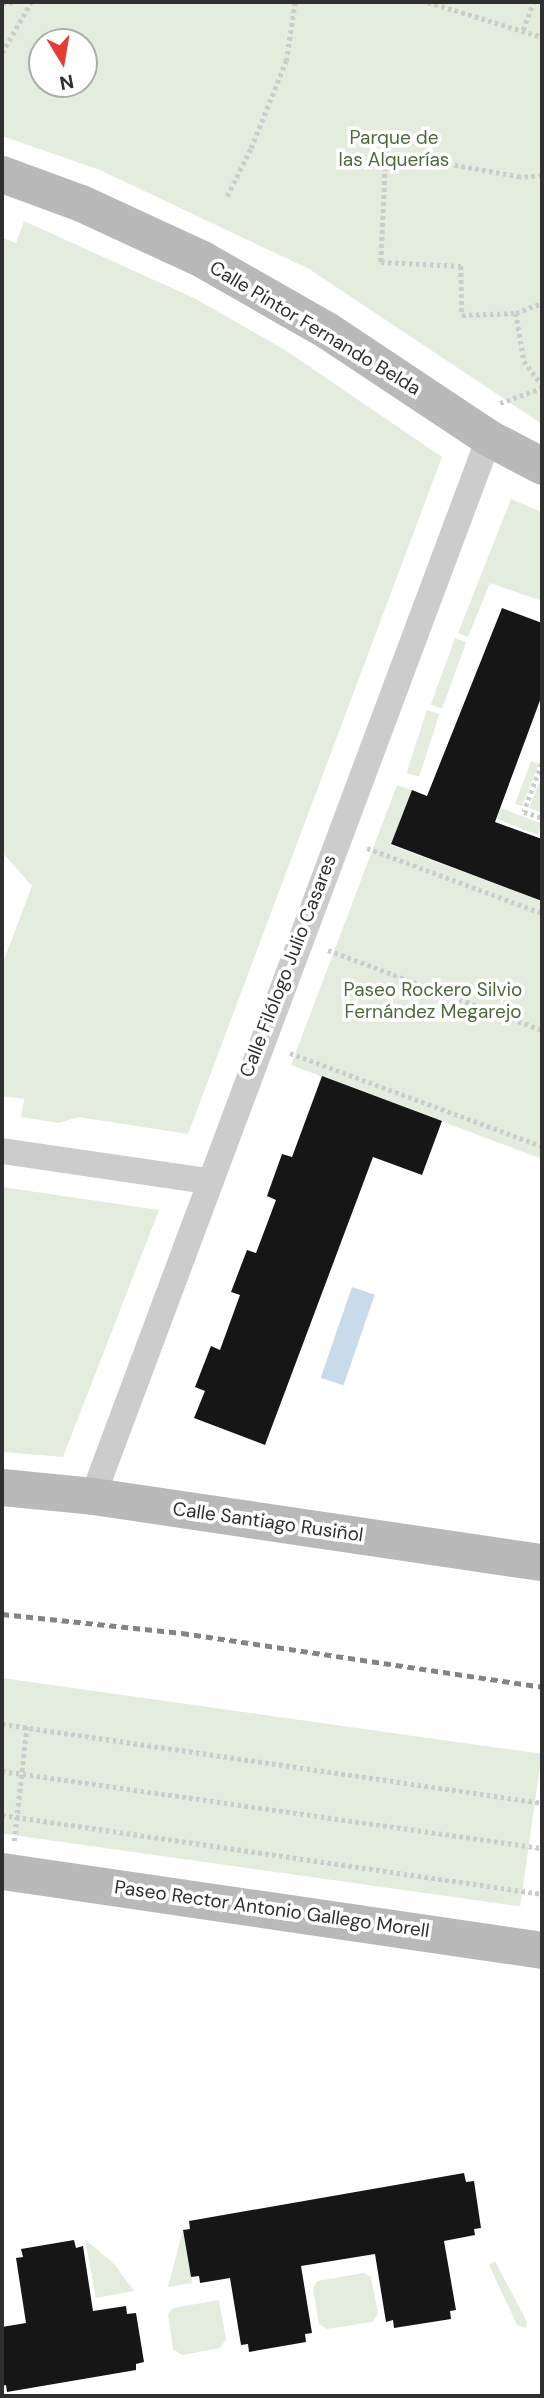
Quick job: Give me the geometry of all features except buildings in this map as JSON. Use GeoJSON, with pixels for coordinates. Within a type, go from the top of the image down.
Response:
{"type":"FeatureCollection","features":[{"type":"Feature","properties":{"kind":"street","name":"Calle Pintor Fernando Belda"},"geometry":{"type":"LineString","coordinates":[[2,174],[80,203],[202,259],[491,425],[542,466]]}},
{"type":"Feature","properties":{"kind":"street","name":"Calle Filólogo Julio Casares"},"geometry":{"type":"LineString","coordinates":[[93,1496],[491,425]]}},
{"type":"Feature","properties":{"kind":"street"},"geometry":{"type":"LineString","coordinates":[[2,1151],[208,1181]]}},
{"type":"Feature","properties":{"kind":"street","name":"Calle Santiago Rusiñol"},"geometry":{"type":"LineString","coordinates":[[2,1487],[93,1496],[540,1563]]}},
{"type":"Feature","properties":{"kind":"street","name":"Paseo Rector Antonio Gallego Morell"},"geometry":{"type":"LineString","coordinates":[[8,1856],[542,1950]]}},
{"type":"Feature","properties":{"kind":"path"},"geometry":{"type":"LineString","coordinates":[[2,3],[15,2]]}},
{"type":"Feature","properties":{"kind":"path"},"geometry":{"type":"LineString","coordinates":[[2,53],[31,2]]}},
{"type":"Feature","properties":{"kind":"path"},"geometry":{"type":"LineString","coordinates":[[226,196],[251,148],[286,61],[295,2]]}},
{"type":"Feature","properties":{"kind":"path"},"geometry":{"type":"LineString","coordinates":[[428,2],[542,37]]}},
{"type":"Feature","properties":{"kind":"path"},"geometry":{"type":"LineString","coordinates":[[523,30],[533,2]]}},
{"type":"Feature","properties":{"kind":"path"},"geometry":{"type":"LineString","coordinates":[[542,176],[520,177],[386,153],[381,262],[461,266],[462,315],[516,313],[542,303]]}},
{"type":"Feature","properties":{"kind":"path"},"geometry":{"type":"LineString","coordinates":[[491,425],[504,399],[542,386],[524,361],[516,313]]}},
{"type":"Feature","properties":{"kind":"path"},"geometry":{"type":"LineString","coordinates":[[542,764],[524,812],[542,818]]}},
{"type":"Feature","properties":{"kind":"path"},"geometry":{"type":"LineString","coordinates":[[367,848],[542,913]]}},
{"type":"Feature","properties":{"kind":"path"},"geometry":{"type":"LineString","coordinates":[[328,950],[542,1030]]}},
{"type":"Feature","properties":{"kind":"path"},"geometry":{"type":"LineString","coordinates":[[287,1052],[542,1146]]}},
{"type":"Feature","properties":{"kind":"path"},"geometry":{"type":"LineString","coordinates":[[2,1724],[542,1803]]}},
{"type":"Feature","properties":{"kind":"path"},"geometry":{"type":"LineString","coordinates":[[8,1856],[17,1816],[27,1727]]}},
{"type":"Feature","properties":{"kind":"path"},"geometry":{"type":"LineString","coordinates":[[2,1771],[542,1849]]}},
{"type":"Feature","properties":{"kind":"path"},"geometry":{"type":"LineString","coordinates":[[2,1815],[542,1895]]}},
{"type":"Feature","properties":{"kind":"green space","name":"Parque de las Alquerías"},"geometry":{"type":"Polygon","coordinates":[[[2,2],[542,2],[542,424],[309,269],[100,170],[2,136],[2,2]]]}},
{"type":"Feature","properties":{"kind":"green space"},"geometry":{"type":"Polygon","coordinates":[[[24,221],[196,299],[285,350],[442,457],[188,1134],[78,1117],[59,1123],[21,1117],[24,1099],[2,1096],[2,965],[32,886],[2,852],[2,238],[16,243],[24,221]]]}},
{"type":"Feature","properties":{"kind":"green space"},"geometry":{"type":"Polygon","coordinates":[[[511,499],[542,512],[542,601],[490,583],[468,637],[458,633],[511,499]]]}},
{"type":"Feature","properties":{"kind":"green space"},"geometry":{"type":"Polygon","coordinates":[[[455,638],[466,642],[442,709],[431,705],[455,638]]]}},
{"type":"Feature","properties":{"kind":"green space"},"geometry":{"type":"Polygon","coordinates":[[[427,710],[439,714],[419,777],[407,773],[427,710]]]}},
{"type":"Feature","properties":{"kind":"green space"},"geometry":{"type":"Polygon","coordinates":[[[531,761],[539,764],[522,806],[515,804],[531,761]]]}},
{"type":"Feature","properties":{"kind":"green space"},"geometry":{"type":"Polygon","coordinates":[[[542,775],[542,813],[529,808],[542,775]]]}},
{"type":"Feature","properties":{"kind":"green space","name":"Paseo Rockero Silvio Fernández Megarejo"},"geometry":{"type":"Polygon","coordinates":[[[397,785],[412,790],[391,845],[542,901],[542,1159],[291,1065],[397,785]]]}},
{"type":"Feature","properties":{"kind":"green space"},"geometry":{"type":"Polygon","coordinates":[[[501,808],[542,824],[538,835],[497,819],[501,808]]]}},
{"type":"Feature","properties":{"kind":"green space"},"geometry":{"type":"Polygon","coordinates":[[[2,1187],[159,1210],[63,1457],[2,1452],[2,1187]]]}},
{"type":"Feature","properties":{"kind":"green space"},"geometry":{"type":"Polygon","coordinates":[[[2,1678],[542,1754],[520,1906],[2,1834],[2,1678]]]}},
{"type":"Feature","properties":{"kind":"green space"},"geometry":{"type":"Polygon","coordinates":[[[183,2230],[192,2283],[168,2287],[183,2230]]]}},
{"type":"Feature","properties":{"kind":"green space"},"geometry":{"type":"Polygon","coordinates":[[[85,2239],[115,2265],[134,2291],[96,2298],[85,2239]]]}},
{"type":"Feature","properties":{"kind":"green space"},"geometry":{"type":"Polygon","coordinates":[[[495,2261],[527,2322],[526,2328],[517,2325],[489,2265],[495,2261]]]}},
{"type":"Feature","properties":{"kind":"green space"},"geometry":{"type":"Polygon","coordinates":[[[364,2273],[371,2277],[378,2314],[372,2322],[327,2329],[319,2324],[313,2288],[317,2281],[364,2273]]]}},
{"type":"Feature","properties":{"kind":"green space"},"geometry":{"type":"Polygon","coordinates":[[[219,2300],[226,2339],[220,2348],[182,2355],[173,2349],[168,2314],[173,2308],[219,2300]]]}},
{"type":"Feature","properties":{"kind":"water"},"geometry":{"type":"Polygon","coordinates":[[[352,1287],[375,1295],[343,1386],[321,1378],[352,1287]]]}},
{"type":"Feature","properties":{"kind":"railway"},"geometry":{"type":"LineString","coordinates":[[2,1614],[182,1633],[542,1687]]}}]}
